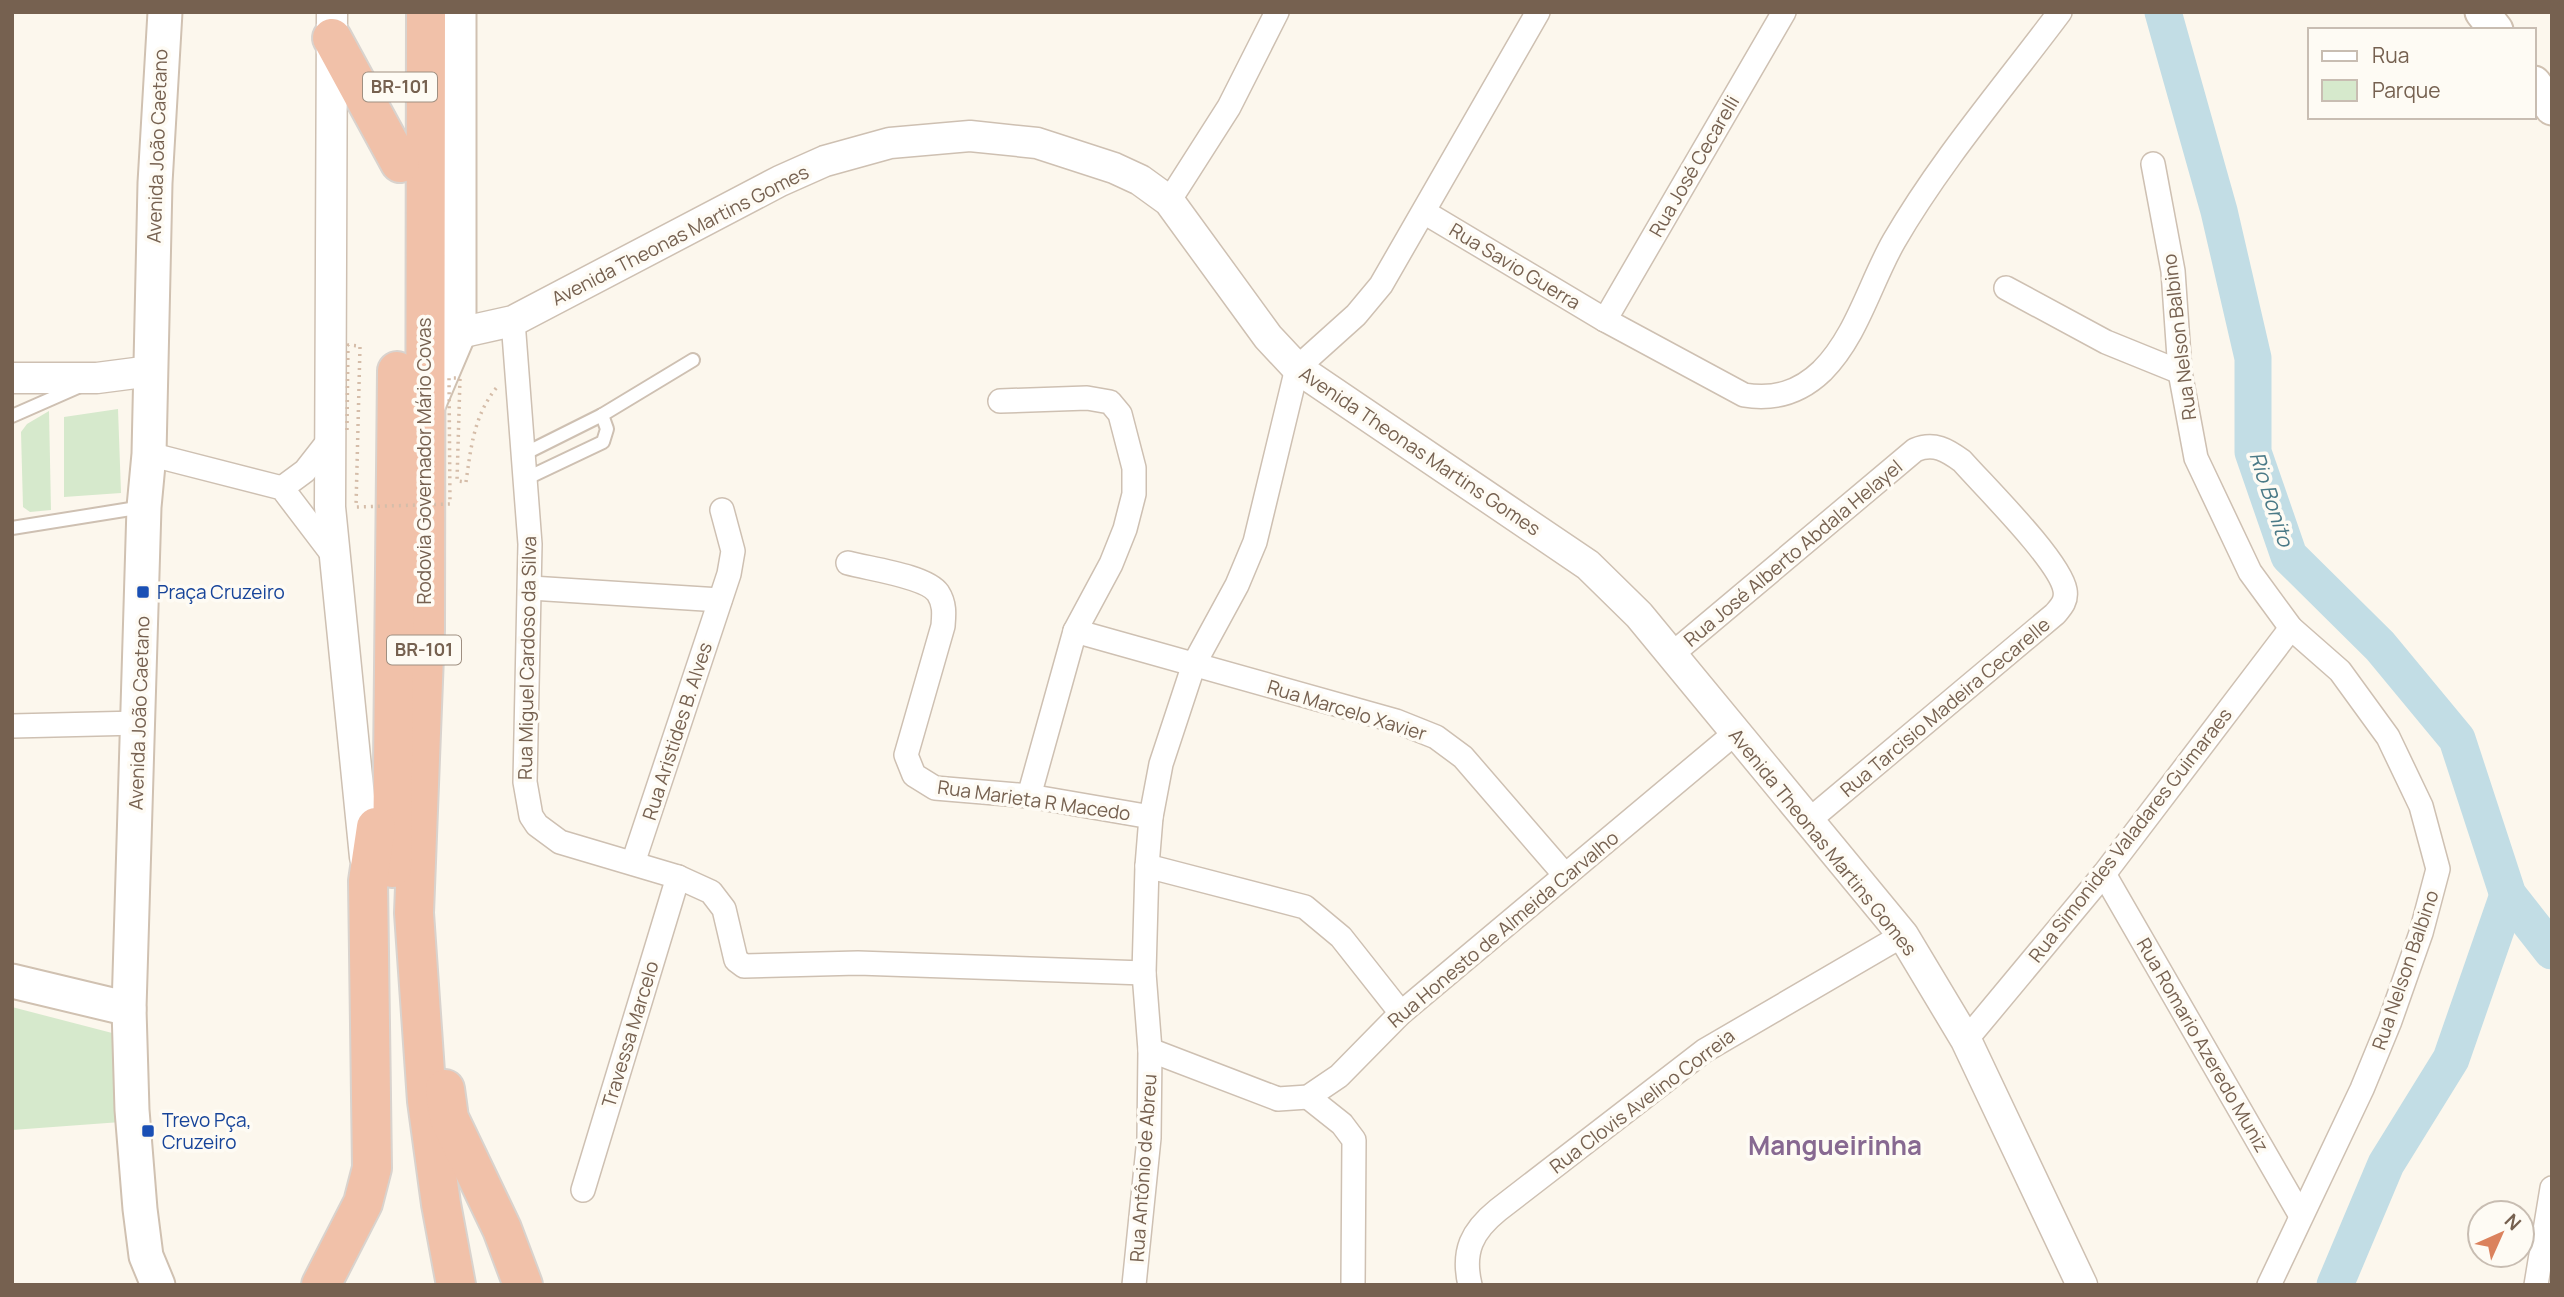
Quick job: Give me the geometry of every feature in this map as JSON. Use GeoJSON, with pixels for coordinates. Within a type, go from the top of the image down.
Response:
{"type":"FeatureCollection","features":[{"type":"Feature","properties":{"kind":"highway","name":"Rodovia Governador Mário Covas"},"geometry":{"type":"LineString","coordinates":[[400,12],[392,913],[403,1107],[431,1285]]}},
{"type":"Feature","properties":{"kind":"highway","name":"Rodovia Governador Mário Covas"},"geometry":{"type":"LineString","coordinates":[[426,12],[423,416],[425,631],[414,913],[427,1101],[440,1204],[456,1285]]}},
{"type":"Feature","properties":{"kind":"highway"},"geometry":{"type":"LineString","coordinates":[[327,21],[400,163]]}},
{"type":"Feature","properties":{"kind":"highway"},"geometry":{"type":"LineString","coordinates":[[321,1285],[363,1203],[372,1167],[368,881],[392,733]]}},
{"type":"Feature","properties":{"kind":"highway"},"geometry":{"type":"LineString","coordinates":[[414,913],[449,1118],[502,1229],[523,1285]]}},
{"type":"Feature","properties":{"kind":"main road","name":"Avenida João Caetano"},"geometry":{"type":"LineString","coordinates":[[158,1285],[146,1256],[140,1209],[132,1110],[130,1009],[144,507],[149,454],[155,183],[164,12]]}},
{"type":"Feature","properties":{"kind":"main road"},"geometry":{"type":"LineString","coordinates":[[423,416],[460,332],[459,12]]}},
{"type":"Feature","properties":{"kind":"main road"},"geometry":{"type":"LineString","coordinates":[[2482,12],[2494,28]]}},
{"type":"Feature","properties":{"kind":"main road"},"geometry":{"type":"LineString","coordinates":[[2536,86],[2552,108]]}},
{"type":"Feature","properties":{"kind":"main road"},"geometry":{"type":"LineString","coordinates":[[12,981],[130,1009]]}},
{"type":"Feature","properties":{"kind":"street"},"geometry":{"type":"LineString","coordinates":[[1169,201],[1229,107],[1277,12]]}},
{"type":"Feature","properties":{"kind":"street"},"geometry":{"type":"LineString","coordinates":[[1297,368],[1370,301],[1538,12]]}},
{"type":"Feature","properties":{"kind":"street","name":"Rua José Cecarelli"},"geometry":{"type":"LineString","coordinates":[[1605,320],[1784,12]]}},
{"type":"Feature","properties":{"kind":"street","name":"Rua Savio Guerra"},"geometry":{"type":"LineString","coordinates":[[1424,212],[1605,320],[1744,395],[1769,399],[1793,390],[1821,372],[1853,328],[1894,241],[1933,180],[2060,12]]}},
{"type":"Feature","properties":{"kind":"street"},"geometry":{"type":"LineString","coordinates":[[327,21],[338,435],[330,507],[347,698],[368,881]]}},
{"type":"Feature","properties":{"kind":"street","name":"Avenida Theonas Martins Gomes"},"geometry":{"type":"LineString","coordinates":[[460,332],[513,321],[780,181],[825,161],[890,144],[970,136],[1038,143],[1114,168],[1140,180],[1169,201],[1268,337],[1297,368],[1588,565],[1612,585],[1903,935],[1966,1040],[2082,1285]]}},
{"type":"Feature","properties":{"kind":"street","name":"Rua Nelson Balbino"},"geometry":{"type":"LineString","coordinates":[[2153,164],[2173,271],[2180,372],[2196,458],[2211,495],[2250,572],[2291,628],[2340,671],[2388,737],[2421,806],[2438,869],[2421,933],[2390,1021],[2362,1089],[2269,1285]]}},
{"type":"Feature","properties":{"kind":"street"},"geometry":{"type":"LineString","coordinates":[[2006,288],[2106,342],[2180,372]]}},
{"type":"Feature","properties":{"kind":"street","name":"Rua Miguel Cardoso da Silva"},"geometry":{"type":"LineString","coordinates":[[513,321],[523,480],[530,544],[525,782],[531,816],[537,825],[559,842],[678,877],[711,892],[719,898],[724,909],[730,946],[736,960],[744,966],[858,963],[1144,973]]}},
{"type":"Feature","properties":{"kind":"street","name":"Rua Antônio de Abreu"},"geometry":{"type":"LineString","coordinates":[[1135,1285],[1149,1138],[1150,1050],[1144,973],[1151,817],[1161,764],[1194,664],[1237,585],[1255,542],[1297,368]]}},
{"type":"Feature","properties":{"kind":"street"},"geometry":{"type":"LineString","coordinates":[[12,379],[97,378],[151,371]]}},
{"type":"Feature","properties":{"kind":"street"},"geometry":{"type":"LineString","coordinates":[[1000,401],[1102,398],[1120,414],[1134,468],[1134,494],[1125,529],[1111,564],[1075,631],[1029,796]]}},
{"type":"Feature","properties":{"kind":"street"},"geometry":{"type":"LineString","coordinates":[[282,488],[305,471],[338,435]]}},
{"type":"Feature","properties":{"kind":"street","name":"Rua Tarcisio Madeira Cecarelle"},"geometry":{"type":"LineString","coordinates":[[1807,822],[2064,603],[2064,585],[2050,561],[1962,461],[1937,446],[1926,445],[1915,450]]}},
{"type":"Feature","properties":{"kind":"street","name":"Rua José Alberto Abdala Helayel"},"geometry":{"type":"LineString","coordinates":[[1671,655],[1915,450]]}},
{"type":"Feature","properties":{"kind":"street"},"geometry":{"type":"LineString","coordinates":[[149,454],[282,488],[336,559]]}},
{"type":"Feature","properties":{"kind":"street","name":"Rua Aristides B. Alves"},"geometry":{"type":"LineString","coordinates":[[633,863],[720,600],[733,551],[722,510]]}},
{"type":"Feature","properties":{"kind":"street","name":"Rua Marieta R Macedo"},"geometry":{"type":"LineString","coordinates":[[848,563],[927,583],[939,594],[944,606],[943,626],[906,755],[914,775],[924,783],[952,791],[1029,796],[1151,817]]}},
{"type":"Feature","properties":{"kind":"street"},"geometry":{"type":"LineString","coordinates":[[531,588],[720,600]]}},
{"type":"Feature","properties":{"kind":"street","name":"Rua Simonides Valadares Guimaraes"},"geometry":{"type":"LineString","coordinates":[[1966,1040],[2104,874],[2291,628]]}},
{"type":"Feature","properties":{"kind":"street","name":"Rua Marcelo Xavier"},"geometry":{"type":"LineString","coordinates":[[1075,631],[1396,721],[1436,737],[1463,757],[1565,875]]}},
{"type":"Feature","properties":{"kind":"street"},"geometry":{"type":"LineString","coordinates":[[12,726],[139,723]]}},
{"type":"Feature","properties":{"kind":"street","name":"Rua Honesto de Almeida Carvalho"},"geometry":{"type":"LineString","coordinates":[[1308,1097],[1339,1076],[1401,1013],[1734,734]]}},
{"type":"Feature","properties":{"kind":"street"},"geometry":{"type":"LineString","coordinates":[[1147,866],[1294,904],[1341,937],[1401,1013]]}},
{"type":"Feature","properties":{"kind":"street","name":"Rua Romario Azeredo Muniz"},"geometry":{"type":"LineString","coordinates":[[2104,874],[2301,1216]]}},
{"type":"Feature","properties":{"kind":"street","name":"Travessa Marcelo"},"geometry":{"type":"LineString","coordinates":[[583,1190],[678,877]]}},
{"type":"Feature","properties":{"kind":"street","name":"Rua Clovis Avelino Correia"},"geometry":{"type":"LineString","coordinates":[[1470,1285],[1465,1266],[1471,1239],[1482,1223],[1498,1210],[1704,1051],[1903,935]]}},
{"type":"Feature","properties":{"kind":"street"},"geometry":{"type":"LineString","coordinates":[[1150,1050],[1264,1095],[1296,1100],[1308,1097],[1342,1124],[1354,1140],[1353,1285]]}},
{"type":"Feature","properties":{"kind":"street"},"geometry":{"type":"LineString","coordinates":[[2536,1285],[2552,1188]]}},
{"type":"Feature","properties":{"kind":"lane"},"geometry":{"type":"LineString","coordinates":[[522,455],[602,415],[693,360]]}},
{"type":"Feature","properties":{"kind":"lane"},"geometry":{"type":"LineString","coordinates":[[12,416],[97,378]]}},
{"type":"Feature","properties":{"kind":"lane"},"geometry":{"type":"LineString","coordinates":[[523,480],[603,442],[607,429],[602,415]]}},
{"type":"Feature","properties":{"kind":"lane"},"geometry":{"type":"LineString","coordinates":[[12,528],[144,507]]}},
{"type":"Feature","properties":{"kind":"path"},"geometry":{"type":"LineString","coordinates":[[338,435],[348,345],[360,346],[356,507],[450,505],[449,378],[460,378],[457,481],[466,482],[479,417],[487,398],[516,372]]}},
{"type":"Feature","properties":{"kind":"green space"},"geometry":{"type":"Polygon","coordinates":[[[118,409],[121,493],[64,497],[64,417],[118,409]]]}},
{"type":"Feature","properties":{"kind":"green space"},"geometry":{"type":"Polygon","coordinates":[[[49,411],[51,510],[30,512],[23,507],[21,432],[27,424],[49,411]]]}},
{"type":"Feature","properties":{"kind":"green space"},"geometry":{"type":"Polygon","coordinates":[[[12,1007],[116,1034],[121,1122],[12,1130],[12,1007]]]}},
{"type":"Feature","properties":{"kind":"waterway","name":"Rio Bonito"},"geometry":{"type":"LineString","coordinates":[[2163,12],[2219,211],[2253,358],[2253,452],[2289,556],[2380,646],[2457,739],[2508,895],[2552,951]]}},
{"type":"Feature","properties":{"kind":"waterway"},"geometry":{"type":"LineString","coordinates":[[2335,1285],[2386,1164],[2451,1059],[2508,895]]}},
{"type":"Feature","properties":{"kind":"place","name":"Praça Cruzeiro"},"geometry":{"type":"Point","coordinates":[143,592]}},
{"type":"Feature","properties":{"kind":"place","name":"Trevo Pça, Cruzeiro"},"geometry":{"type":"Point","coordinates":[148,1131]}},
{"type":"Feature","properties":{"kind":"district","name":"Mangueirinha"},"geometry":{"type":"Point","coordinates":[1835,1146]}}]}
